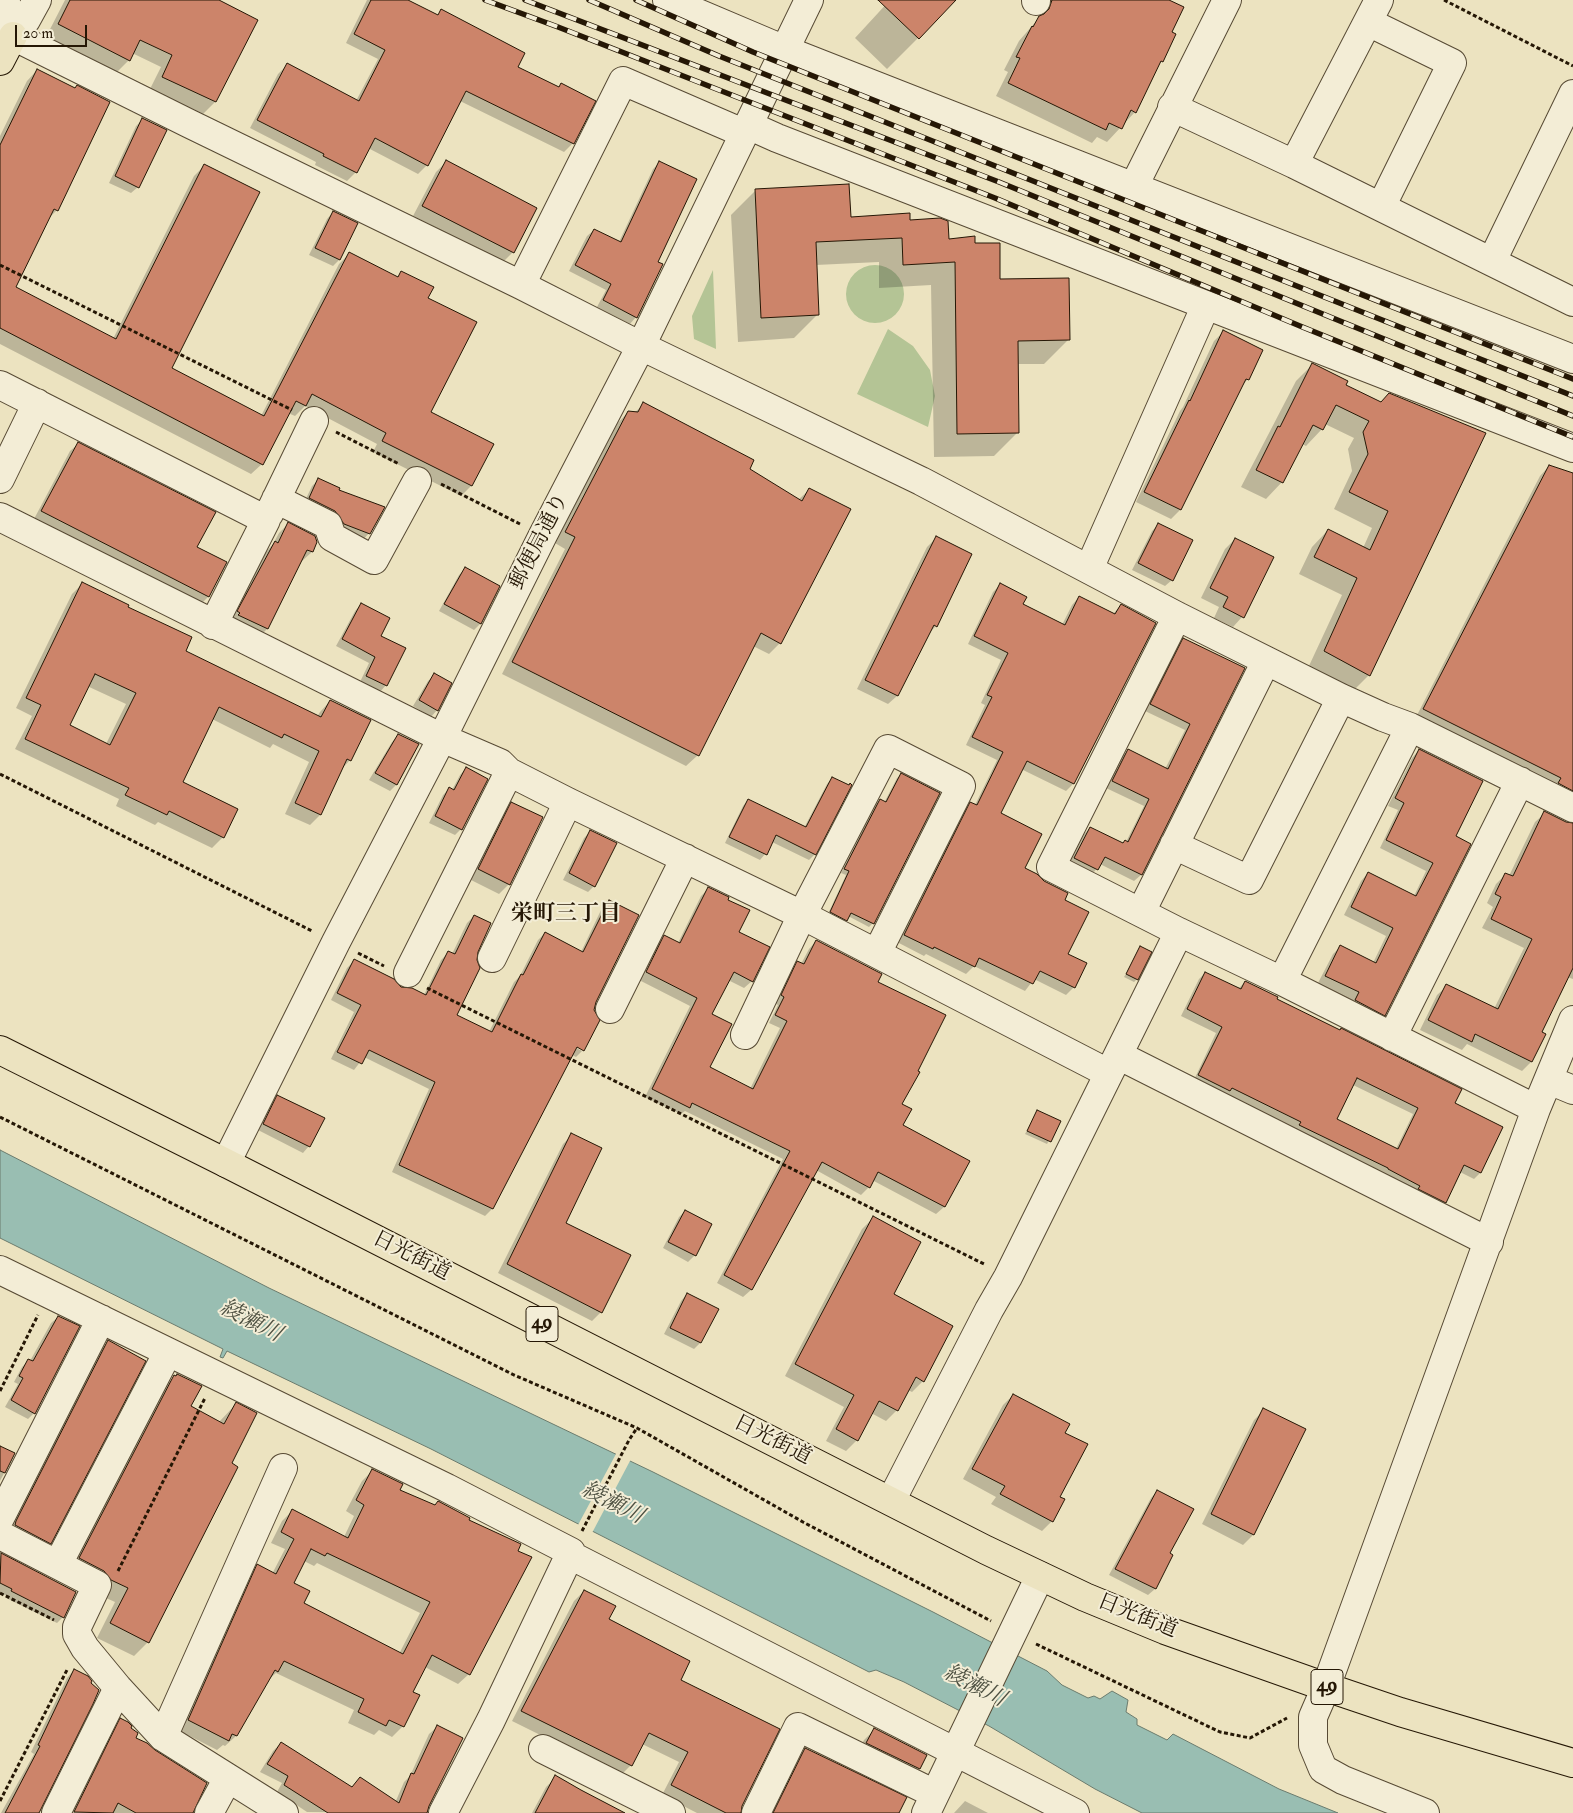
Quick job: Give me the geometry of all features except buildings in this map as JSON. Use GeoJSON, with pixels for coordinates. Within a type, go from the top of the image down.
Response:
{"type":"FeatureCollection","features":[{"type":"Feature","properties":{"kind":"main road"},"geometry":{"type":"LineString","coordinates":[[0,61],[6,32]]}},
{"type":"Feature","properties":{"kind":"main road","name":"日光街道"},"geometry":{"type":"LineString","coordinates":[[0,1050],[1040,1576],[1165,1630],[1326,1687],[1400,1712],[1573,1763]]}},
{"type":"Feature","properties":{"kind":"street"},"geometry":{"type":"LineString","coordinates":[[5,0],[11,18],[6,32]]}},
{"type":"Feature","properties":{"kind":"street"},"geometry":{"type":"LineString","coordinates":[[6,32],[26,20],[38,0]]}},
{"type":"Feature","properties":{"kind":"street","name":"郵便局通り"},"geometry":{"type":"LineString","coordinates":[[226,1163],[336,942],[641,346],[741,127],[784,50],[809,0]]}},
{"type":"Feature","properties":{"kind":"street"},"geometry":{"type":"LineString","coordinates":[[1133,188],[1226,0]]}},
{"type":"Feature","properties":{"kind":"street"},"geometry":{"type":"LineString","coordinates":[[677,2],[784,50],[1573,359]]}},
{"type":"Feature","properties":{"kind":"street"},"geometry":{"type":"LineString","coordinates":[[1294,164],[1373,11],[1452,63],[1381,207]]}},
{"type":"Feature","properties":{"kind":"street"},"geometry":{"type":"LineString","coordinates":[[6,32],[641,346],[921,482],[1266,661],[1341,698],[1410,727],[1573,808]]}},
{"type":"Feature","properties":{"kind":"street"},"geometry":{"type":"LineString","coordinates":[[521,285],[623,81],[741,127],[777,138],[1573,448]]}},
{"type":"Feature","properties":{"kind":"street"},"geometry":{"type":"LineString","coordinates":[[1492,261],[1573,94]]}},
{"type":"Feature","properties":{"kind":"street"},"geometry":{"type":"LineString","coordinates":[[1172,107],[1294,164],[1573,302]]}},
{"type":"Feature","properties":{"kind":"street"},"geometry":{"type":"LineString","coordinates":[[1089,569],[1206,305]]}},
{"type":"Feature","properties":{"kind":"street"},"geometry":{"type":"LineString","coordinates":[[0,385],[271,509],[328,526],[332,537],[374,560],[418,476]]}},
{"type":"Feature","properties":{"kind":"street"},"geometry":{"type":"LineString","coordinates":[[0,479],[37,403]]}},
{"type":"Feature","properties":{"kind":"street"},"geometry":{"type":"LineString","coordinates":[[213,625],[314,421]]}},
{"type":"Feature","properties":{"kind":"street"},"geometry":{"type":"LineString","coordinates":[[0,517],[442,738],[500,763],[509,772],[568,802],[802,915],[877,954],[1489,1242]]}},
{"type":"Feature","properties":{"kind":"street"},"geometry":{"type":"LineString","coordinates":[[1177,616],[1051,867],[1179,932],[1282,981],[1536,1110]]}},
{"type":"Feature","properties":{"kind":"street"},"geometry":{"type":"LineString","coordinates":[[1140,912],[1266,661]]}},
{"type":"Feature","properties":{"kind":"street"},"geometry":{"type":"LineString","coordinates":[[1174,845],[1249,880],[1341,698]]}},
{"type":"Feature","properties":{"kind":"street"},"geometry":{"type":"LineString","coordinates":[[1282,981],[1410,727]]}},
{"type":"Feature","properties":{"kind":"street"},"geometry":{"type":"LineString","coordinates":[[745,1035],[802,915],[888,749],[961,786],[877,954]]}},
{"type":"Feature","properties":{"kind":"street"},"geometry":{"type":"LineString","coordinates":[[408,976],[509,772]]}},
{"type":"Feature","properties":{"kind":"street"},"geometry":{"type":"LineString","coordinates":[[1392,1037],[1520,781]]}},
{"type":"Feature","properties":{"kind":"street"},"geometry":{"type":"LineString","coordinates":[[492,958],[568,802]]}},
{"type":"Feature","properties":{"kind":"street"},"geometry":{"type":"LineString","coordinates":[[610,1009],[685,858]]}},
{"type":"Feature","properties":{"kind":"street"},"geometry":{"type":"LineString","coordinates":[[891,1502],[989,1310],[1008,1277],[1179,932]]}},
{"type":"Feature","properties":{"kind":"street"},"geometry":{"type":"LineString","coordinates":[[1425,1813],[1343,1780],[1323,1769],[1313,1745],[1313,1717],[1326,1687],[1536,1110],[1561,1085],[1573,1020]]}},
{"type":"Feature","properties":{"kind":"street"},"geometry":{"type":"LineString","coordinates":[[0,1270],[447,1488],[571,1552],[575,1545]]}},
{"type":"Feature","properties":{"kind":"street"},"geometry":{"type":"LineString","coordinates":[[0,1518],[101,1319]]}},
{"type":"Feature","properties":{"kind":"street"},"geometry":{"type":"LineString","coordinates":[[58,1564],[168,1352]]}},
{"type":"Feature","properties":{"kind":"street"},"geometry":{"type":"LineString","coordinates":[[162,1737],[283,1468]]}},
{"type":"Feature","properties":{"kind":"street"},"geometry":{"type":"LineString","coordinates":[[0,1535],[97,1586],[77,1632],[81,1643],[118,1688],[162,1737],[284,1813]]}},
{"type":"Feature","properties":{"kind":"street"},"geometry":{"type":"LineString","coordinates":[[575,1545],[956,1753],[1075,1813]]}},
{"type":"Feature","properties":{"kind":"street"},"geometry":{"type":"LineString","coordinates":[[443,1813],[491,1720],[575,1545]]}},
{"type":"Feature","properties":{"kind":"street"},"geometry":{"type":"LineString","coordinates":[[756,1813],[798,1727],[931,1804],[1040,1576]]}},
{"type":"Feature","properties":{"kind":"street"},"geometry":{"type":"LineString","coordinates":[[56,1813],[118,1688]]}},
{"type":"Feature","properties":{"kind":"street"},"geometry":{"type":"LineString","coordinates":[[543,1748],[671,1813]]}},
{"type":"Feature","properties":{"kind":"street"},"geometry":{"type":"LineString","coordinates":[[209,1813],[228,1778]]}},
{"type":"Feature","properties":{"kind":"path"},"geometry":{"type":"LineString","coordinates":[[1444,0],[1573,66]]}},
{"type":"Feature","properties":{"kind":"path"},"geometry":{"type":"LineString","coordinates":[[0,265],[314,421],[418,476],[543,535]]}},
{"type":"Feature","properties":{"kind":"path"},"geometry":{"type":"LineString","coordinates":[[0,774],[988,1266]]}},
{"type":"Feature","properties":{"kind":"path"},"geometry":{"type":"LineString","coordinates":[[0,1117],[514,1375],[637,1428],[804,1522],[1014,1633],[1220,1732],[1250,1738],[1284,1718],[1313,1717]]}},
{"type":"Feature","properties":{"kind":"path"},"geometry":{"type":"LineString","coordinates":[[0,1391],[49,1294]]}},
{"type":"Feature","properties":{"kind":"path"},"geometry":{"type":"LineString","coordinates":[[575,1545],[637,1428]]}},
{"type":"Feature","properties":{"kind":"path"},"geometry":{"type":"LineString","coordinates":[[0,1593],[77,1632]]}},
{"type":"Feature","properties":{"kind":"green space"},"geometry":{"type":"Polygon","coordinates":[[[875,265],[886,267],[899,278],[904,294],[902,305],[891,318],[875,323],[864,321],[851,310],[846,294],[848,283],[859,270],[875,265]]]}},
{"type":"Feature","properties":{"kind":"green space"},"geometry":{"type":"Polygon","coordinates":[[[713,270],[716,349],[694,339],[692,316],[713,270]]]}},
{"type":"Feature","properties":{"kind":"green space"},"geometry":{"type":"Polygon","coordinates":[[[888,329],[913,346],[930,370],[935,396],[928,427],[857,394],[888,329]]]}},
{"type":"Feature","properties":{"kind":"water","name":"綾瀬川"},"geometry":{"type":"Polygon","coordinates":[[[0,1150],[269,1288],[653,1472],[933,1612],[1047,1671],[1062,1685],[1088,1698],[1094,1696],[1100,1699],[1112,1691],[1128,1700],[1126,1712],[1137,1719],[1137,1725],[1167,1740],[1173,1734],[1279,1789],[1338,1813],[1142,1813],[1095,1789],[989,1726],[904,1682],[876,1670],[869,1672],[431,1449],[227,1351],[223,1358],[220,1357],[223,1349],[0,1238],[0,1150]]]}},
{"type":"Feature","properties":{"kind":"pier"},"geometry":{"type":"Polygon","coordinates":[[[617,1452],[631,1459],[592,1533],[578,1525],[617,1452]]]}},
{"type":"Feature","properties":{"kind":"railway"},"geometry":{"type":"LineString","coordinates":[[485,0],[995,198],[1300,326],[1573,437]]}},
{"type":"Feature","properties":{"kind":"railway"},"geometry":{"type":"LineString","coordinates":[[525,0],[999,182],[1573,416]]}},
{"type":"Feature","properties":{"kind":"railway"},"geometry":{"type":"LineString","coordinates":[[589,0],[719,56],[1573,396]]}},
{"type":"Feature","properties":{"kind":"railway"},"geometry":{"type":"LineString","coordinates":[[636,0],[753,52],[1573,379]]}},
{"type":"Feature","properties":{"kind":"district","name":"栄町三丁目"},"geometry":{"type":"Point","coordinates":[566,915]}}]}
